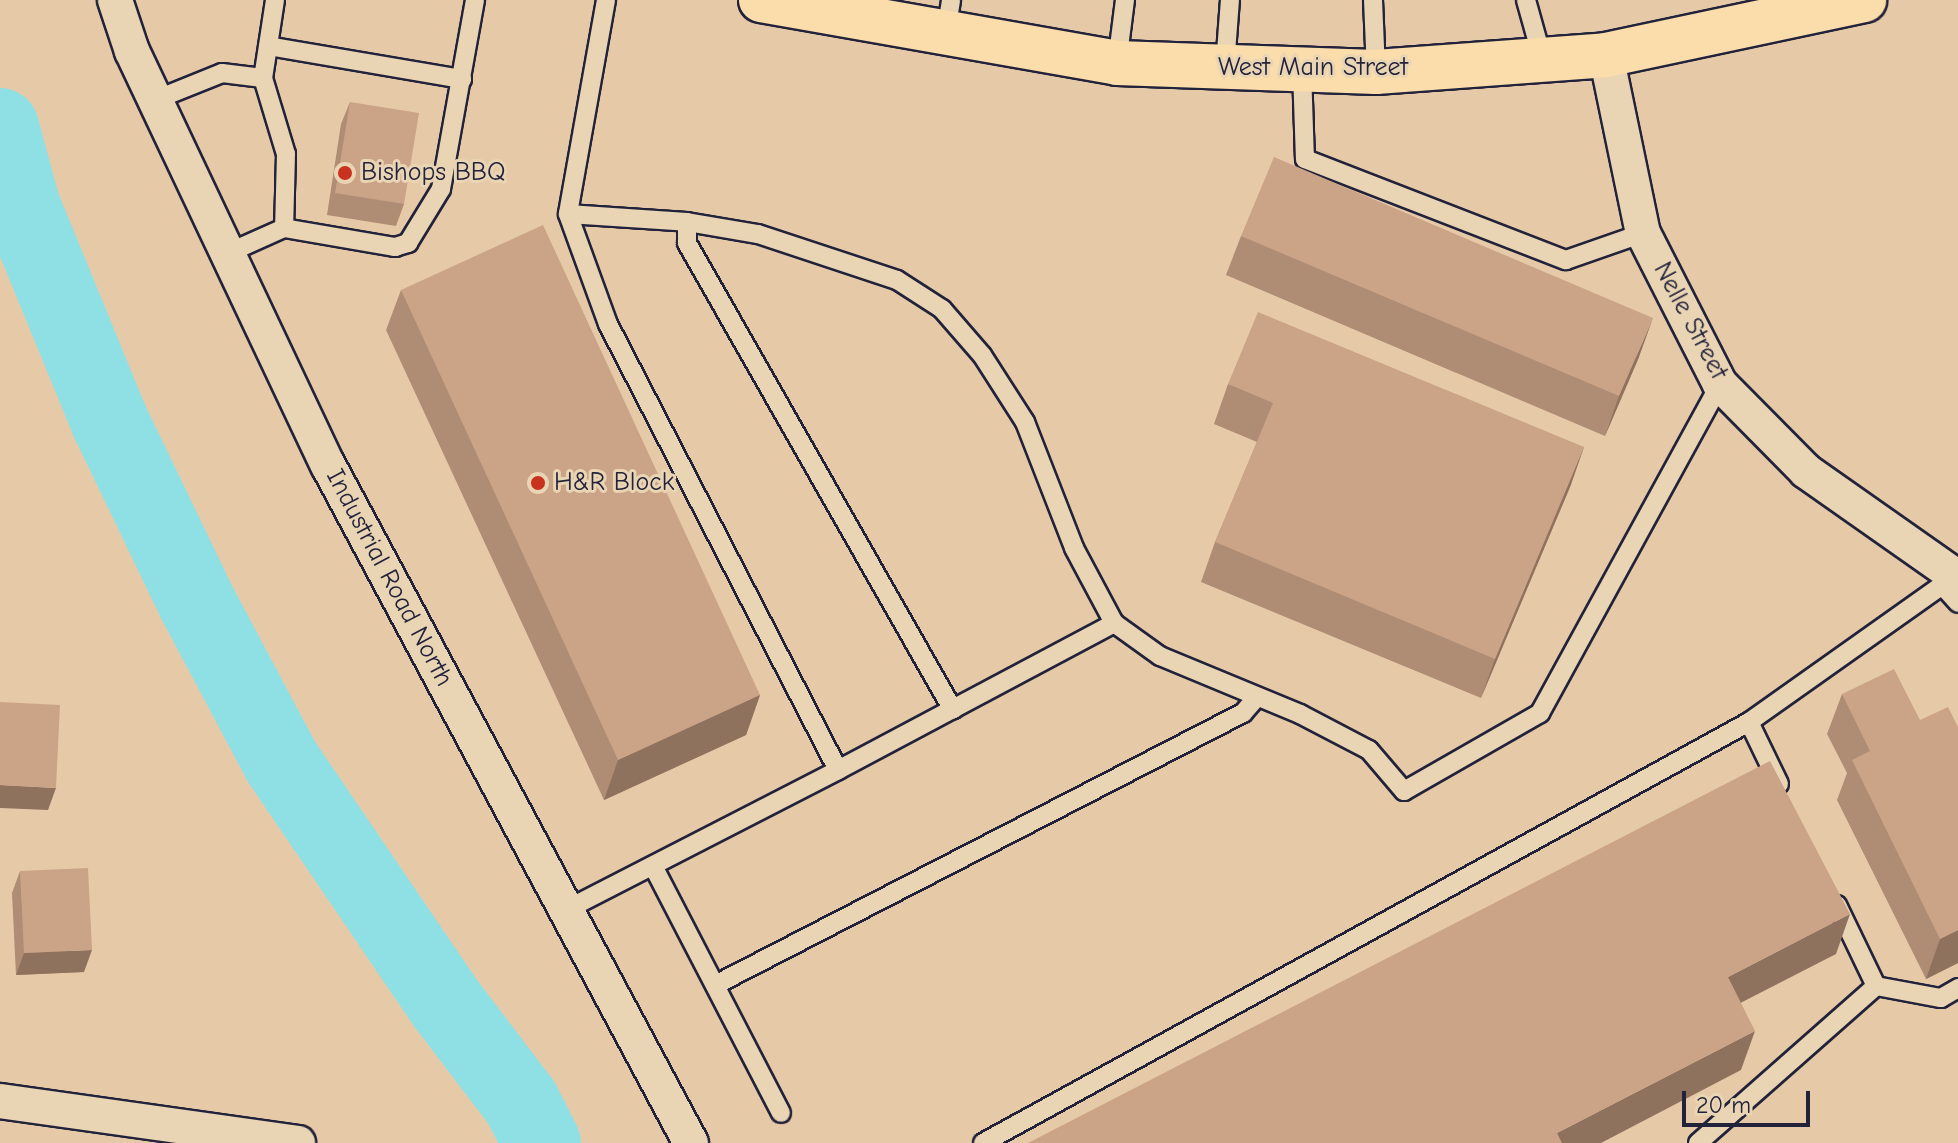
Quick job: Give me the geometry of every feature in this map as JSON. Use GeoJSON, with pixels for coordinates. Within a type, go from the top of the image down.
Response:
{"type":"FeatureCollection","features":[{"type":"Feature","properties":{"kind":"main road","name":"West Main Street"},"geometry":{"type":"LineString","coordinates":[[761,0],[948,16],[1117,63],[1376,72],[1606,55],[1864,0]]}},
{"type":"Feature","properties":{"kind":"street","name":"Industrial Road North"},"geometry":{"type":"LineString","coordinates":[[115,0],[155,100],[328,465],[691,1143]]}},
{"type":"Feature","properties":{"kind":"street","name":"Nelle Street"},"geometry":{"type":"LineString","coordinates":[[1606,55],[1643,233],[1720,384],[1806,471],[1953,586]]}},
{"type":"Feature","properties":{"kind":"street"},"geometry":{"type":"LineString","coordinates":[[0,1101],[298,1143]]}},
{"type":"Feature","properties":{"kind":"lane"},"geometry":{"type":"LineString","coordinates":[[275,0],[263,78],[286,154],[284,228]]}},
{"type":"Feature","properties":{"kind":"lane"},"geometry":{"type":"LineString","coordinates":[[228,253],[284,228],[395,247],[408,243],[441,189],[475,0]]}},
{"type":"Feature","properties":{"kind":"lane"},"geometry":{"type":"LineString","coordinates":[[606,0],[568,214],[608,324],[838,770]]}},
{"type":"Feature","properties":{"kind":"lane"},"geometry":{"type":"LineString","coordinates":[[1117,63],[1125,0]]}},
{"type":"Feature","properties":{"kind":"lane"},"geometry":{"type":"LineString","coordinates":[[1225,69],[1230,0]]}},
{"type":"Feature","properties":{"kind":"lane"},"geometry":{"type":"LineString","coordinates":[[1373,0],[1376,72]]}},
{"type":"Feature","properties":{"kind":"lane"},"geometry":{"type":"LineString","coordinates":[[1526,0],[1543,61]]}},
{"type":"Feature","properties":{"kind":"lane"},"geometry":{"type":"LineString","coordinates":[[268,46],[462,79]]}},
{"type":"Feature","properties":{"kind":"lane"},"geometry":{"type":"LineString","coordinates":[[1302,70],[1305,159],[1566,260],[1643,233]]}},
{"type":"Feature","properties":{"kind":"lane"},"geometry":{"type":"LineString","coordinates":[[155,100],[222,73],[263,78]]}},
{"type":"Feature","properties":{"kind":"lane"},"geometry":{"type":"LineString","coordinates":[[568,214],[687,222],[758,234],[841,258],[897,280],[942,309],[982,355],[1025,422],[1074,548],[1114,623],[1160,656],[1369,750],[1404,791],[1540,713],[1720,384]]}},
{"type":"Feature","properties":{"kind":"lane"},"geometry":{"type":"LineString","coordinates":[[687,222],[687,243],[953,710]]}},
{"type":"Feature","properties":{"kind":"lane"},"geometry":{"type":"LineString","coordinates":[[983,1143],[1749,722],[1953,586]]}},
{"type":"Feature","properties":{"kind":"lane"},"geometry":{"type":"LineString","coordinates":[[566,910],[1114,623]]}},
{"type":"Feature","properties":{"kind":"lane"},"geometry":{"type":"LineString","coordinates":[[715,985],[1243,713],[1257,697]]}},
{"type":"Feature","properties":{"kind":"lane"},"geometry":{"type":"LineString","coordinates":[[1749,722],[1789,805]]}},
{"type":"Feature","properties":{"kind":"lane"},"geometry":{"type":"LineString","coordinates":[[653,866],[781,1113]]}},
{"type":"Feature","properties":{"kind":"lane"},"geometry":{"type":"LineString","coordinates":[[1829,888],[1876,986]]}},
{"type":"Feature","properties":{"kind":"lane"},"geometry":{"type":"LineString","coordinates":[[1876,986],[1941,998],[1958,988]]}},
{"type":"Feature","properties":{"kind":"lane"},"geometry":{"type":"LineString","coordinates":[[1698,1143],[1876,986]]}},
{"type":"Feature","properties":{"kind":"building"},"geometry":{"type":"Polygon","coordinates":[[[350,102],[419,113],[404,204],[335,193],[350,102]]]}},
{"type":"Feature","properties":{"kind":"building"},"geometry":{"type":"Polygon","coordinates":[[[1274,157],[1653,318],[1619,396],[1241,236],[1274,157]]]}},
{"type":"Feature","properties":{"kind":"building"},"geometry":{"type":"Polygon","coordinates":[[[543,225],[760,695],[618,760],[401,290],[543,225]]]}},
{"type":"Feature","properties":{"kind":"building"},"geometry":{"type":"Polygon","coordinates":[[[1258,312],[1584,447],[1495,659],[1215,542],[1273,403],[1228,384],[1258,312]]]}},
{"type":"Feature","properties":{"kind":"building"},"geometry":{"type":"Polygon","coordinates":[[[1894,669],[1920,720],[1948,707],[1958,727],[1958,930],[1940,939],[1852,760],[1870,751],[1842,694],[1894,669]]]}},
{"type":"Feature","properties":{"kind":"building"},"geometry":{"type":"Polygon","coordinates":[[[0,702],[60,705],[56,788],[0,785],[0,702]]]}},
{"type":"Feature","properties":{"kind":"building"},"geometry":{"type":"Polygon","coordinates":[[[1770,761],[1850,914],[1728,977],[1755,1031],[1557,1133],[1562,1143],[1028,1143],[1770,761]]]}},
{"type":"Feature","properties":{"kind":"building"},"geometry":{"type":"Polygon","coordinates":[[[88,868],[92,950],[24,953],[20,871],[88,868]]]}},
{"type":"Feature","properties":{"kind":"waterway"},"geometry":{"type":"LineString","coordinates":[[0,127],[21,205],[110,422],[196,601],[281,761],[447,1005],[521,1102],[542,1143]]}},
{"type":"Feature","properties":{"kind":"place","name":"Bishops BBQ"},"geometry":{"type":"Point","coordinates":[345,173]}},
{"type":"Feature","properties":{"kind":"place","name":"H&R Block"},"geometry":{"type":"Point","coordinates":[538,483]}}]}
